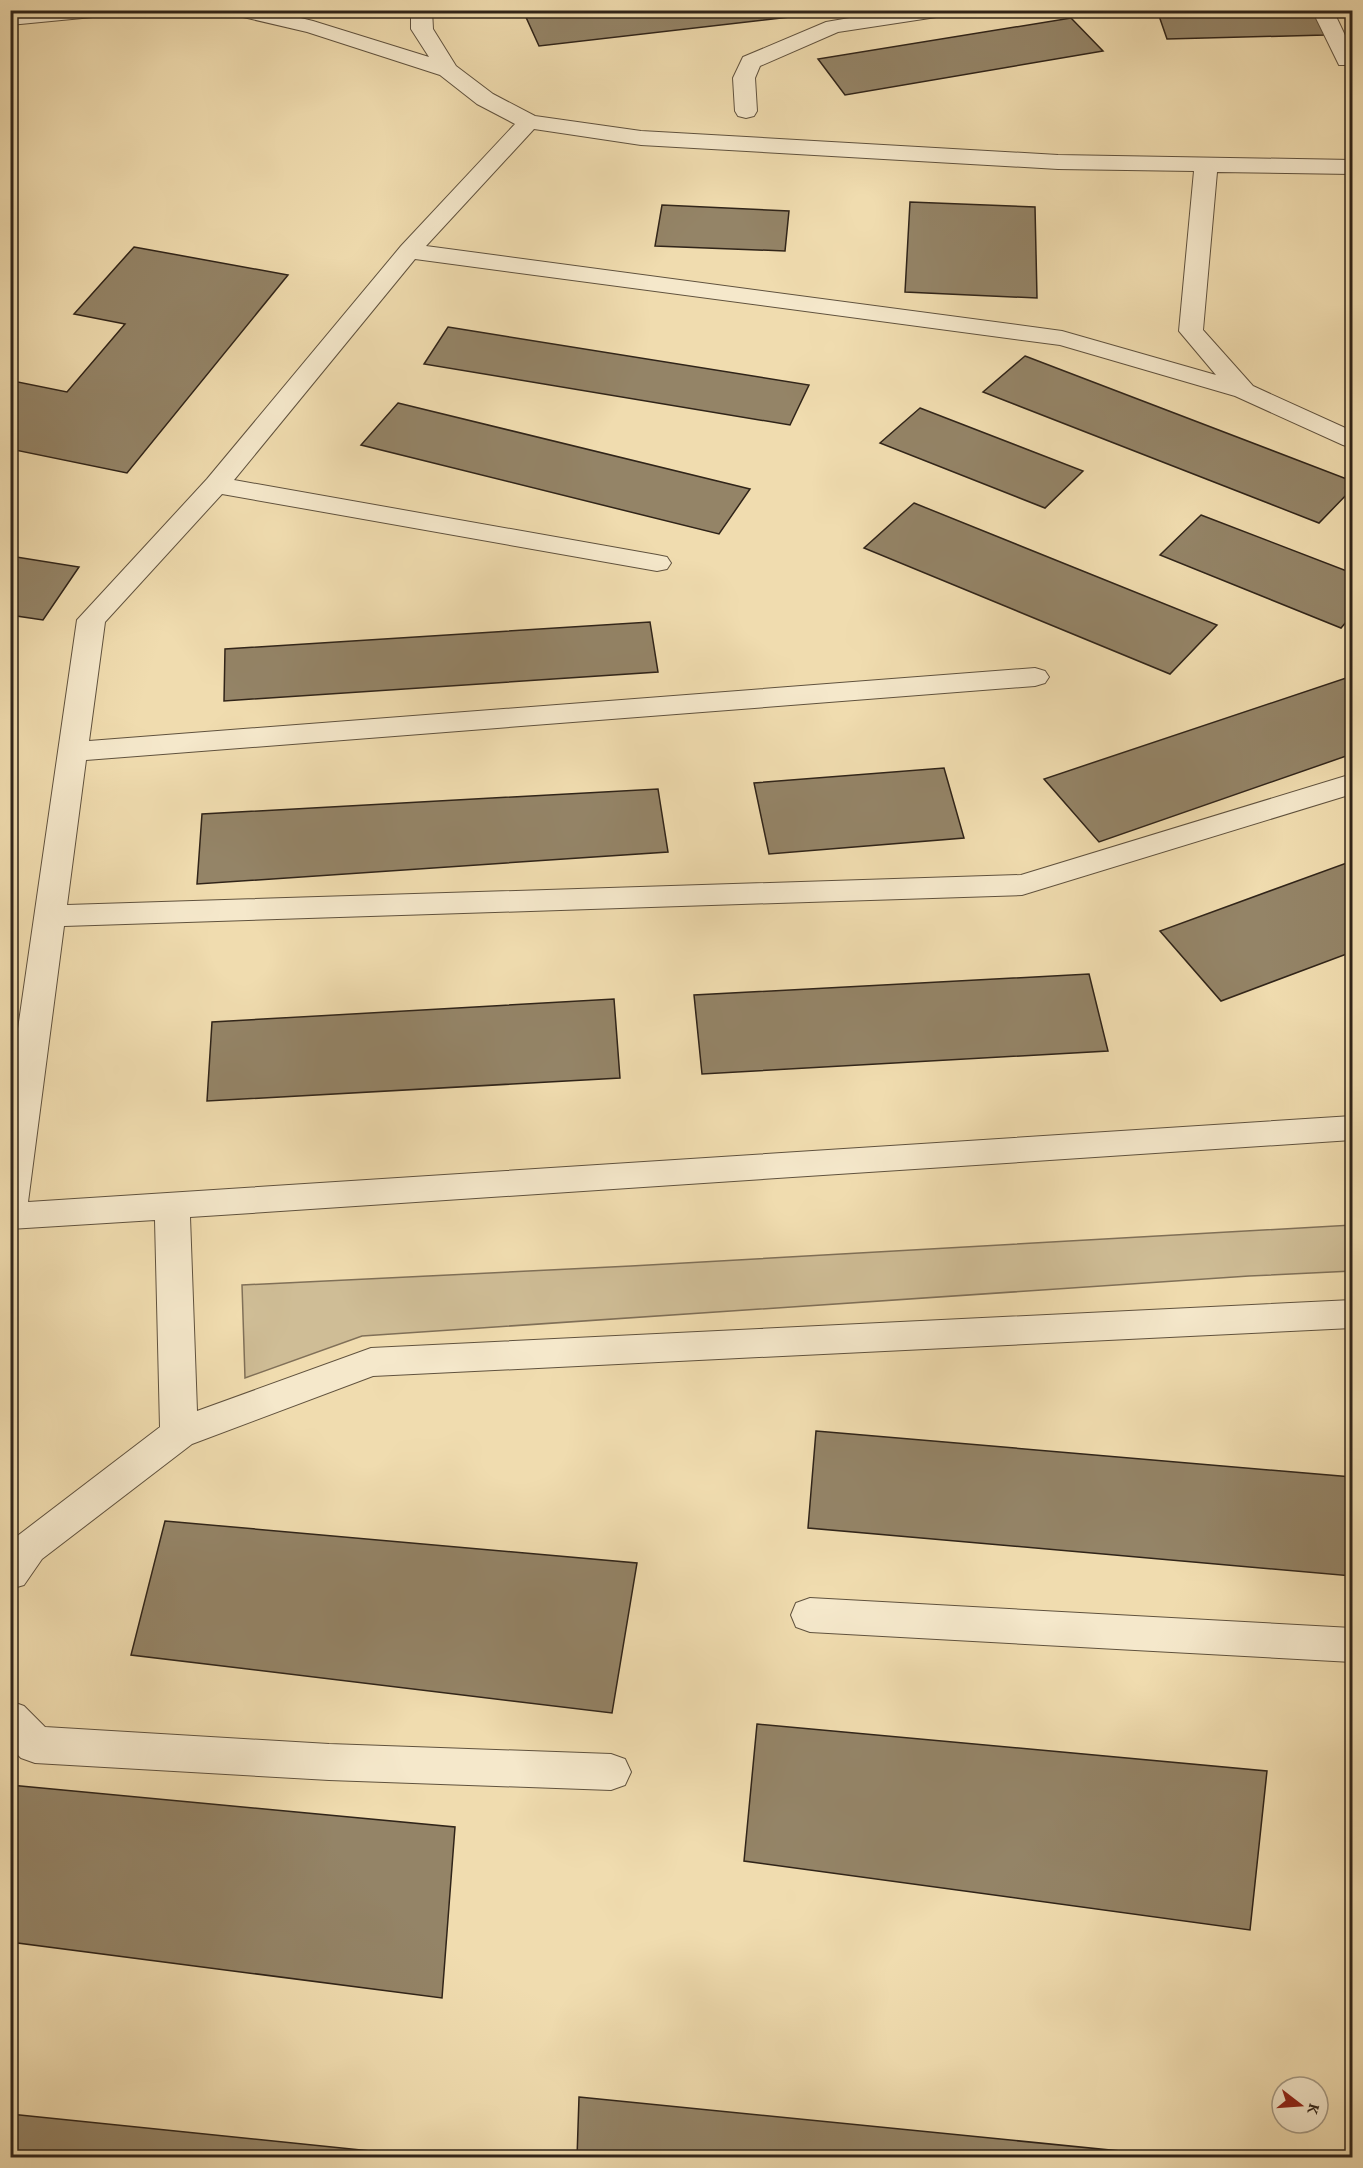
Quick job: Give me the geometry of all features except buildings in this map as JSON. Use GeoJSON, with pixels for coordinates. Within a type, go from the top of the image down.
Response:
{"type":"FeatureCollection","features":[{"type":"Feature","properties":{"kind":"street"},"geometry":{"type":"LineString","coordinates":[[10,20],[103,10]]}},
{"type":"Feature","properties":{"kind":"street"},"geometry":{"type":"LineString","coordinates":[[237,10],[313,27],[448,70]]}},
{"type":"Feature","properties":{"kind":"street"},"geometry":{"type":"LineString","coordinates":[[422,10],[422,29],[448,70],[485,99],[529,122],[653,139],[1058,162],[1353,167]]}},
{"type":"Feature","properties":{"kind":"street"},"geometry":{"type":"LineString","coordinates":[[746,111],[744,78],[751,62],[833,26],[943,10]]}},
{"type":"Feature","properties":{"kind":"street"},"geometry":{"type":"LineString","coordinates":[[1322,10],[1347,60]]}},
{"type":"Feature","properties":{"kind":"street"},"geometry":{"type":"LineString","coordinates":[[10,1207],[91,620],[216,485],[409,251],[529,122]]}},
{"type":"Feature","properties":{"kind":"street"},"geometry":{"type":"LineString","coordinates":[[1206,163],[1191,331],[1244,391]]}},
{"type":"Feature","properties":{"kind":"street"},"geometry":{"type":"LineString","coordinates":[[409,251],[1062,338],[1244,391],[1353,440]]}},
{"type":"Feature","properties":{"kind":"street"},"geometry":{"type":"LineString","coordinates":[[216,485],[657,563]]}},
{"type":"Feature","properties":{"kind":"street"},"geometry":{"type":"LineString","coordinates":[[73,752],[1035,677]]}},
{"type":"Feature","properties":{"kind":"street"},"geometry":{"type":"LineString","coordinates":[[50,916],[1022,885],[1353,784]]}},
{"type":"Feature","properties":{"kind":"street"},"geometry":{"type":"LineString","coordinates":[[10,1216],[1353,1128]]}},
{"type":"Feature","properties":{"kind":"street"},"geometry":{"type":"LineString","coordinates":[[172,1205],[179,1433]]}},
{"type":"Feature","properties":{"kind":"street"},"geometry":{"type":"LineString","coordinates":[[10,1573],[29,1548],[179,1433],[371,1362],[1353,1314]]}},
{"type":"Feature","properties":{"kind":"street"},"geometry":{"type":"LineString","coordinates":[[810,1615],[1353,1645]]}},
{"type":"Feature","properties":{"kind":"street"},"geometry":{"type":"LineString","coordinates":[[10,1719],[35,1745],[329,1762],[611,1772]]}},
{"type":"Feature","properties":{"kind":"shaded area"},"geometry":{"type":"Polygon","coordinates":[[[1352,1225],[1352,1271],[362,1336],[245,1378],[242,1285],[631,1266],[1352,1225]]]}}]}
